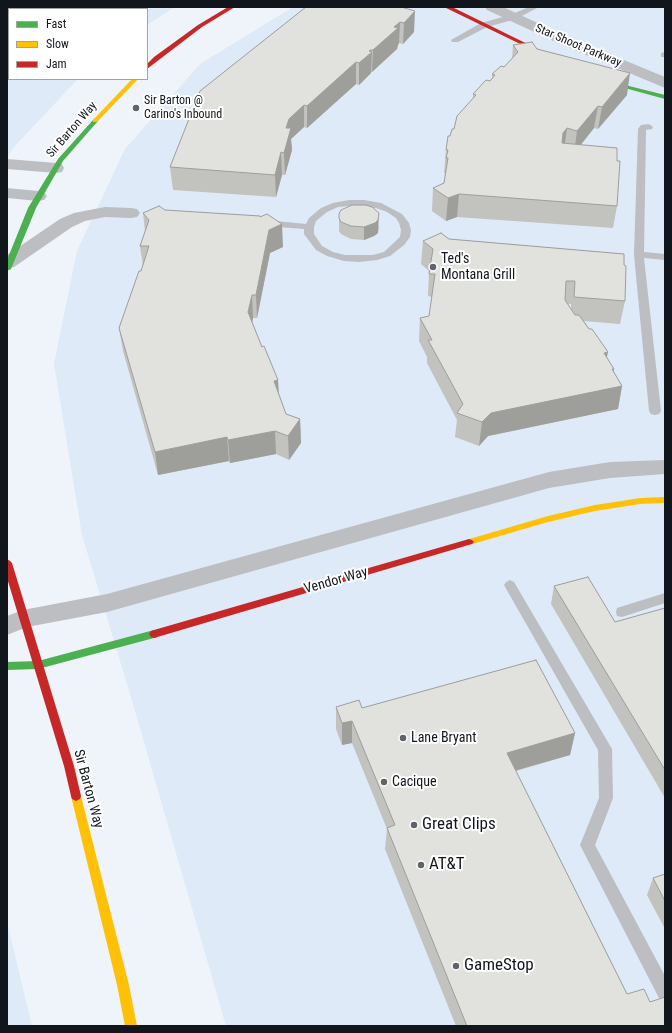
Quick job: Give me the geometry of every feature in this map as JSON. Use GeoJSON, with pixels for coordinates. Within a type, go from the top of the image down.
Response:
{"type":"FeatureCollection","features":[{"type":"Feature","properties":{"kind":"main road"},"geometry":{"type":"LineString","coordinates":[[148,66],[156,58],[200,26],[232,7]]}},
{"type":"Feature","properties":{"kind":"main road","name":"Star Shoot Parkway"},"geometry":{"type":"LineString","coordinates":[[447,7],[555,59]]}},
{"type":"Feature","properties":{"kind":"main road","name":"Star Shoot Parkway"},"geometry":{"type":"LineString","coordinates":[[589,73],[623,86],[665,97]]}},
{"type":"Feature","properties":{"kind":"main road","name":"Sir Barton Way"},"geometry":{"type":"LineString","coordinates":[[8,266],[32,208],[60,160],[92,124],[135,80]]}},
{"type":"Feature","properties":{"kind":"main road","name":"Vendor Way"},"geometry":{"type":"LineString","coordinates":[[7,666],[38,665],[119,644],[548,519],[595,508],[640,501],[665,500]]}},
{"type":"Feature","properties":{"kind":"main road","name":"Sir Barton Way"},"geometry":{"type":"LineString","coordinates":[[7,563],[15,622],[38,665],[69,766],[121,977],[131,1026]]}},
{"type":"Feature","properties":{"kind":"street","name":"Star Shoot Parkway"},"geometry":{"type":"LineString","coordinates":[[492,7],[562,40],[665,83]]}},
{"type":"Feature","properties":{"kind":"street"},"geometry":{"type":"LineString","coordinates":[[7,164],[56,168]]}},
{"type":"Feature","properties":{"kind":"street"},"geometry":{"type":"LineString","coordinates":[[7,193],[38,196]]}},
{"type":"Feature","properties":{"kind":"street"},"geometry":{"type":"LineString","coordinates":[[8,266],[66,223],[105,212],[135,214]]}},
{"type":"Feature","properties":{"kind":"street"},"geometry":{"type":"LineString","coordinates":[[15,622],[107,603],[549,480],[610,470],[665,467]]}},
{"type":"Feature","properties":{"kind":"lane"},"geometry":{"type":"LineString","coordinates":[[455,40],[484,25],[514,17],[535,7]]}},
{"type":"Feature","properties":{"kind":"lane"},"geometry":{"type":"LineString","coordinates":[[649,127],[644,127],[642,129],[639,255],[655,411]]}},
{"type":"Feature","properties":{"kind":"lane"},"geometry":{"type":"LineString","coordinates":[[364,203],[378,205],[390,210],[399,216],[404,223],[406,230],[405,237],[395,249],[374,258],[359,259],[344,258],[330,254],[319,248],[309,234],[309,227],[312,220],[324,210],[342,204],[364,203]]}},
{"type":"Feature","properties":{"kind":"lane"},"geometry":{"type":"LineString","coordinates":[[255,223],[309,227]]}},
{"type":"Feature","properties":{"kind":"lane"},"geometry":{"type":"LineString","coordinates":[[639,255],[665,257]]}},
{"type":"Feature","properties":{"kind":"lane"},"geometry":{"type":"LineString","coordinates":[[510,585],[605,750],[606,798],[587,845],[665,992]]}},
{"type":"Feature","properties":{"kind":"lane"},"geometry":{"type":"LineString","coordinates":[[622,612],[665,598]]}},
{"type":"Feature","properties":{"kind":"shaded area"},"geometry":{"type":"Polygon","coordinates":[[[7,7],[175,7],[148,24],[148,8],[8,8],[8,80],[77,80],[13,148],[7,158],[7,7]]]}},
{"type":"Feature","properties":{"kind":"shaded area"},"geometry":{"type":"Polygon","coordinates":[[[293,7],[665,7],[665,1026],[226,1026],[133,704],[82,535],[54,364],[77,251],[125,149],[200,64],[293,7]]]}},
{"type":"Feature","properties":{"kind":"shaded area"},"geometry":{"type":"Polygon","coordinates":[[[7,922],[32,1026],[7,1026],[7,922]]]}},
{"type":"Feature","properties":{"kind":"building"},"geometry":{"type":"Polygon","coordinates":[[[306,7],[401,7],[415,11],[404,23],[400,22],[394,27],[398,28],[373,50],[369,51],[372,52],[359,63],[356,62],[307,106],[304,105],[289,119],[286,128],[291,128],[284,153],[281,152],[275,175],[170,167],[200,91],[306,7]]]}},
{"type":"Feature","properties":{"kind":"building"},"geometry":{"type":"Polygon","coordinates":[[[532,42],[537,49],[630,73],[602,107],[598,106],[577,131],[567,128],[563,133],[562,143],[617,148],[617,161],[620,161],[617,206],[459,194],[448,198],[433,188],[444,183],[448,158],[446,158],[448,150],[446,150],[448,136],[450,136],[452,129],[454,129],[457,116],[476,95],[473,94],[486,80],[490,81],[495,75],[492,74],[501,66],[504,67],[518,52],[513,45],[532,42]]]}},
{"type":"Feature","properties":{"kind":"building"},"geometry":{"type":"Polygon","coordinates":[[[352,205],[366,205],[372,207],[379,213],[378,220],[375,223],[364,227],[351,226],[341,222],[339,214],[341,210],[352,205]]]}},
{"type":"Feature","properties":{"kind":"building"},"geometry":{"type":"Polygon","coordinates":[[[159,206],[165,210],[260,217],[267,214],[282,224],[269,230],[256,295],[252,295],[248,312],[262,347],[264,346],[278,380],[274,381],[286,414],[300,419],[288,436],[275,431],[228,440],[227,437],[155,452],[119,328],[149,246],[140,246],[149,220],[143,213],[159,206]]]}},
{"type":"Feature","properties":{"kind":"building"},"geometry":{"type":"Polygon","coordinates":[[[441,233],[449,239],[624,254],[624,265],[626,266],[625,301],[574,297],[575,281],[566,281],[565,300],[575,315],[579,315],[589,329],[592,329],[608,352],[604,353],[622,386],[491,413],[482,422],[457,413],[463,404],[428,340],[432,340],[420,318],[429,316],[435,274],[429,274],[433,249],[423,241],[441,233]]]}},
{"type":"Feature","properties":{"kind":"building"},"geometry":{"type":"Polygon","coordinates":[[[588,577],[615,622],[665,608],[665,770],[554,586],[588,577]]]}},
{"type":"Feature","properties":{"kind":"building"},"geometry":{"type":"Polygon","coordinates":[[[536,660],[575,733],[507,753],[627,994],[644,989],[650,1002],[665,997],[665,1026],[467,1026],[387,828],[395,825],[352,721],[342,723],[336,707],[359,700],[362,708],[536,660]]]}},
{"type":"Feature","properties":{"kind":"building"},"geometry":{"type":"Polygon","coordinates":[[[665,874],[665,901],[653,878],[665,874]]]}},
{"type":"Feature","properties":{"kind":"traffic: fast"},"geometry":{"type":"LineString","coordinates":[[601,77],[623,86],[665,97]]}},
{"type":"Feature","properties":{"kind":"traffic: fast"},"geometry":{"type":"LineString","coordinates":[[7,269],[32,208],[60,160],[95,121]]}},
{"type":"Feature","properties":{"kind":"traffic: fast"},"geometry":{"type":"LineString","coordinates":[[7,666],[38,665],[154,634]]}},
{"type":"Feature","properties":{"kind":"traffic: slow"},"geometry":{"type":"LineString","coordinates":[[95,121],[134,80]]}},
{"type":"Feature","properties":{"kind":"traffic: slow"},"geometry":{"type":"LineString","coordinates":[[469,542],[548,519],[595,508],[640,501],[665,500]]}},
{"type":"Feature","properties":{"kind":"traffic: slow"},"geometry":{"type":"LineString","coordinates":[[76,796],[123,985],[131,1026]]}},
{"type":"Feature","properties":{"kind":"traffic: jam"},"geometry":{"type":"LineString","coordinates":[[148,66],[156,58],[200,26],[232,7]]}},
{"type":"Feature","properties":{"kind":"traffic: jam"},"geometry":{"type":"LineString","coordinates":[[447,7],[549,56]]}},
{"type":"Feature","properties":{"kind":"traffic: jam"},"geometry":{"type":"LineString","coordinates":[[154,634],[469,542]]}},
{"type":"Feature","properties":{"kind":"traffic: jam"},"geometry":{"type":"LineString","coordinates":[[7,563],[69,766],[76,796]]}},
{"type":"Feature","properties":{"kind":"place","name":"Sir Barton @ Carino's Inbound"},"geometry":{"type":"Point","coordinates":[136,108]}},
{"type":"Feature","properties":{"kind":"place","name":"Ted's Montana Grill"},"geometry":{"type":"Point","coordinates":[433,267]}},
{"type":"Feature","properties":{"kind":"place","name":"Lane Bryant"},"geometry":{"type":"Point","coordinates":[403,738]}},
{"type":"Feature","properties":{"kind":"place","name":"Cacique"},"geometry":{"type":"Point","coordinates":[384,782]}},
{"type":"Feature","properties":{"kind":"place","name":"Great Clips"},"geometry":{"type":"Point","coordinates":[414,825]}},
{"type":"Feature","properties":{"kind":"place","name":"AT&T"},"geometry":{"type":"Point","coordinates":[421,865]}},
{"type":"Feature","properties":{"kind":"place","name":"GameStop"},"geometry":{"type":"Point","coordinates":[456,966]}}]}
